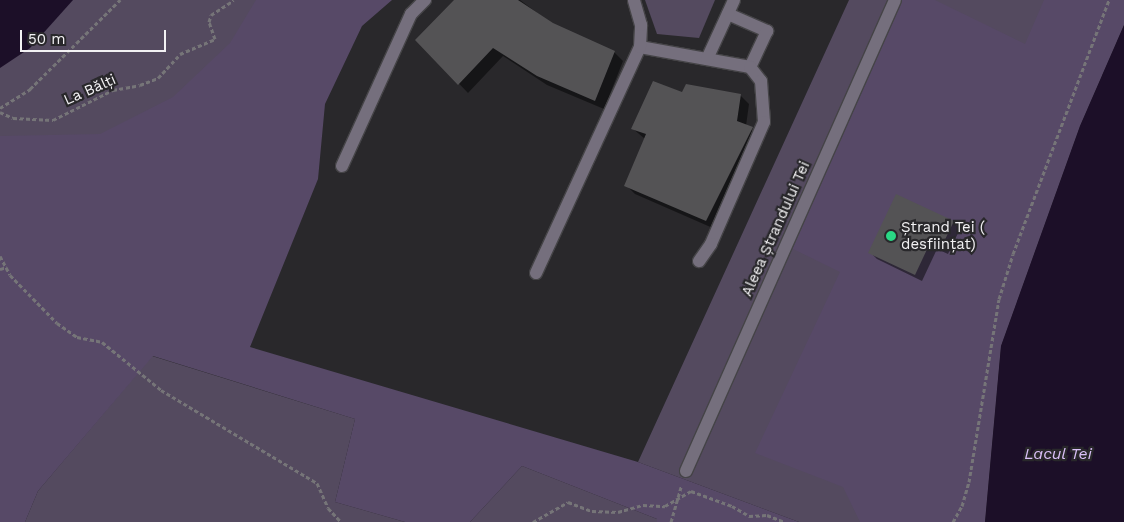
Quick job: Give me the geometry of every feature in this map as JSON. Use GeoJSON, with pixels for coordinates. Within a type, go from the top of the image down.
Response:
{"type":"FeatureCollection","features":[{"type":"Feature","properties":{"kind":"street"},"geometry":{"type":"LineString","coordinates":[[342,166],[411,14],[425,0]]}},
{"type":"Feature","properties":{"kind":"street"},"geometry":{"type":"LineString","coordinates":[[536,273],[640,47],[641,25],[634,0]]}},
{"type":"Feature","properties":{"kind":"street"},"geometry":{"type":"LineString","coordinates":[[707,58],[734,0]]}},
{"type":"Feature","properties":{"kind":"street","name":"Aleea Ștrandului Tei"},"geometry":{"type":"LineString","coordinates":[[686,471],[895,0]]}},
{"type":"Feature","properties":{"kind":"street"},"geometry":{"type":"LineString","coordinates":[[728,14],[767,32],[750,67]]}},
{"type":"Feature","properties":{"kind":"street"},"geometry":{"type":"LineString","coordinates":[[640,47],[750,67],[761,81],[764,122],[711,244],[700,261]]}},
{"type":"Feature","properties":{"kind":"path"},"geometry":{"type":"LineString","coordinates":[[0,110],[30,89],[120,0]]}},
{"type":"Feature","properties":{"kind":"path","name":"La Bălți"},"geometry":{"type":"LineString","coordinates":[[0,110],[13,118],[53,120],[113,90],[140,86],[158,78],[180,54],[214,40],[209,22],[211,15],[234,0]]}},
{"type":"Feature","properties":{"kind":"path"},"geometry":{"type":"LineString","coordinates":[[953,522],[962,506],[969,482],[987,363],[1004,280],[1109,0]]}},
{"type":"Feature","properties":{"kind":"path"},"geometry":{"type":"LineString","coordinates":[[0,256],[10,275],[57,323],[77,337],[102,342],[161,390],[317,483],[328,508],[341,522]]}},
{"type":"Feature","properties":{"kind":"path"},"geometry":{"type":"LineString","coordinates":[[0,269],[7,267]]}},
{"type":"Feature","properties":{"kind":"path"},"geometry":{"type":"LineString","coordinates":[[671,522],[675,500],[686,471]]}},
{"type":"Feature","properties":{"kind":"path"},"geometry":{"type":"LineString","coordinates":[[533,522],[568,502],[592,512],[618,512],[643,505],[664,506],[690,492],[749,516],[767,515],[784,522]]}},
{"type":"Feature","properties":{"kind":"shaded area"},"geometry":{"type":"Polygon","coordinates":[[[0,0],[305,0],[0,235],[0,0]]]}},
{"type":"Feature","properties":{"kind":"shaded area"},"geometry":{"type":"Polygon","coordinates":[[[256,0],[392,0],[362,26],[325,104],[318,179],[250,347],[638,462],[799,522],[657,522],[657,519],[522,466],[470,522],[405,522],[335,502],[355,419],[153,356],[38,491],[25,522],[0,522],[0,136],[100,134],[173,97],[230,43],[256,0]]]}},
{"type":"Feature","properties":{"kind":"shaded area"},"geometry":{"type":"Polygon","coordinates":[[[645,0],[715,0],[699,38],[657,34],[645,0]]]}},
{"type":"Feature","properties":{"kind":"shaded area","name":"Ștrand Tei ( desființat)"},"geometry":{"type":"Polygon","coordinates":[[[849,0],[1124,0],[1124,25],[1080,126],[1001,346],[985,522],[799,522],[638,462],[849,0]]]}},
{"type":"Feature","properties":{"kind":"shaded area","name":"Ștrand Tei ( desființat)"},"geometry":{"type":"Polygon","coordinates":[[[895,0],[935,0],[1025,44],[1044,0],[1124,0],[1124,25],[1080,126],[1001,346],[985,522],[860,522],[843,487],[755,453],[840,272],[787,246],[895,0]]]}},
{"type":"Feature","properties":{"kind":"shaded area"},"geometry":{"type":"Polygon","coordinates":[[[152,356],[355,419],[335,502],[405,522],[25,522],[38,491],[152,356]]]}},
{"type":"Feature","properties":{"kind":"shaded area"},"geometry":{"type":"Polygon","coordinates":[[[522,466],[657,519],[657,522],[470,522],[522,466]]]}},
{"type":"Feature","properties":{"kind":"water"},"geometry":{"type":"Polygon","coordinates":[[[0,0],[73,0],[30,48],[0,68],[0,0]]]}},
{"type":"Feature","properties":{"kind":"water","name":"Lacul Tei"},"geometry":{"type":"Polygon","coordinates":[[[1124,25],[1124,522],[985,522],[1001,346],[1080,126],[1124,25]]]}},
{"type":"Feature","properties":{"kind":"building"},"geometry":{"type":"Polygon","coordinates":[[[454,0],[518,0],[553,23],[615,51],[595,101],[537,76],[493,48],[458,85],[415,40],[454,0]]]}},
{"type":"Feature","properties":{"kind":"building"},"geometry":{"type":"Polygon","coordinates":[[[653,81],[682,92],[686,84],[741,94],[737,121],[753,127],[706,221],[624,186],[646,134],[631,129],[653,81]]]}},
{"type":"Feature","properties":{"kind":"building"},"geometry":{"type":"Polygon","coordinates":[[[896,194],[954,221],[941,248],[930,243],[915,275],[868,253],[896,194]]]}},
{"type":"Feature","properties":{"kind":"place","name":"Ștrand Tei ( desființat)"},"geometry":{"type":"Point","coordinates":[891,236]}}]}
